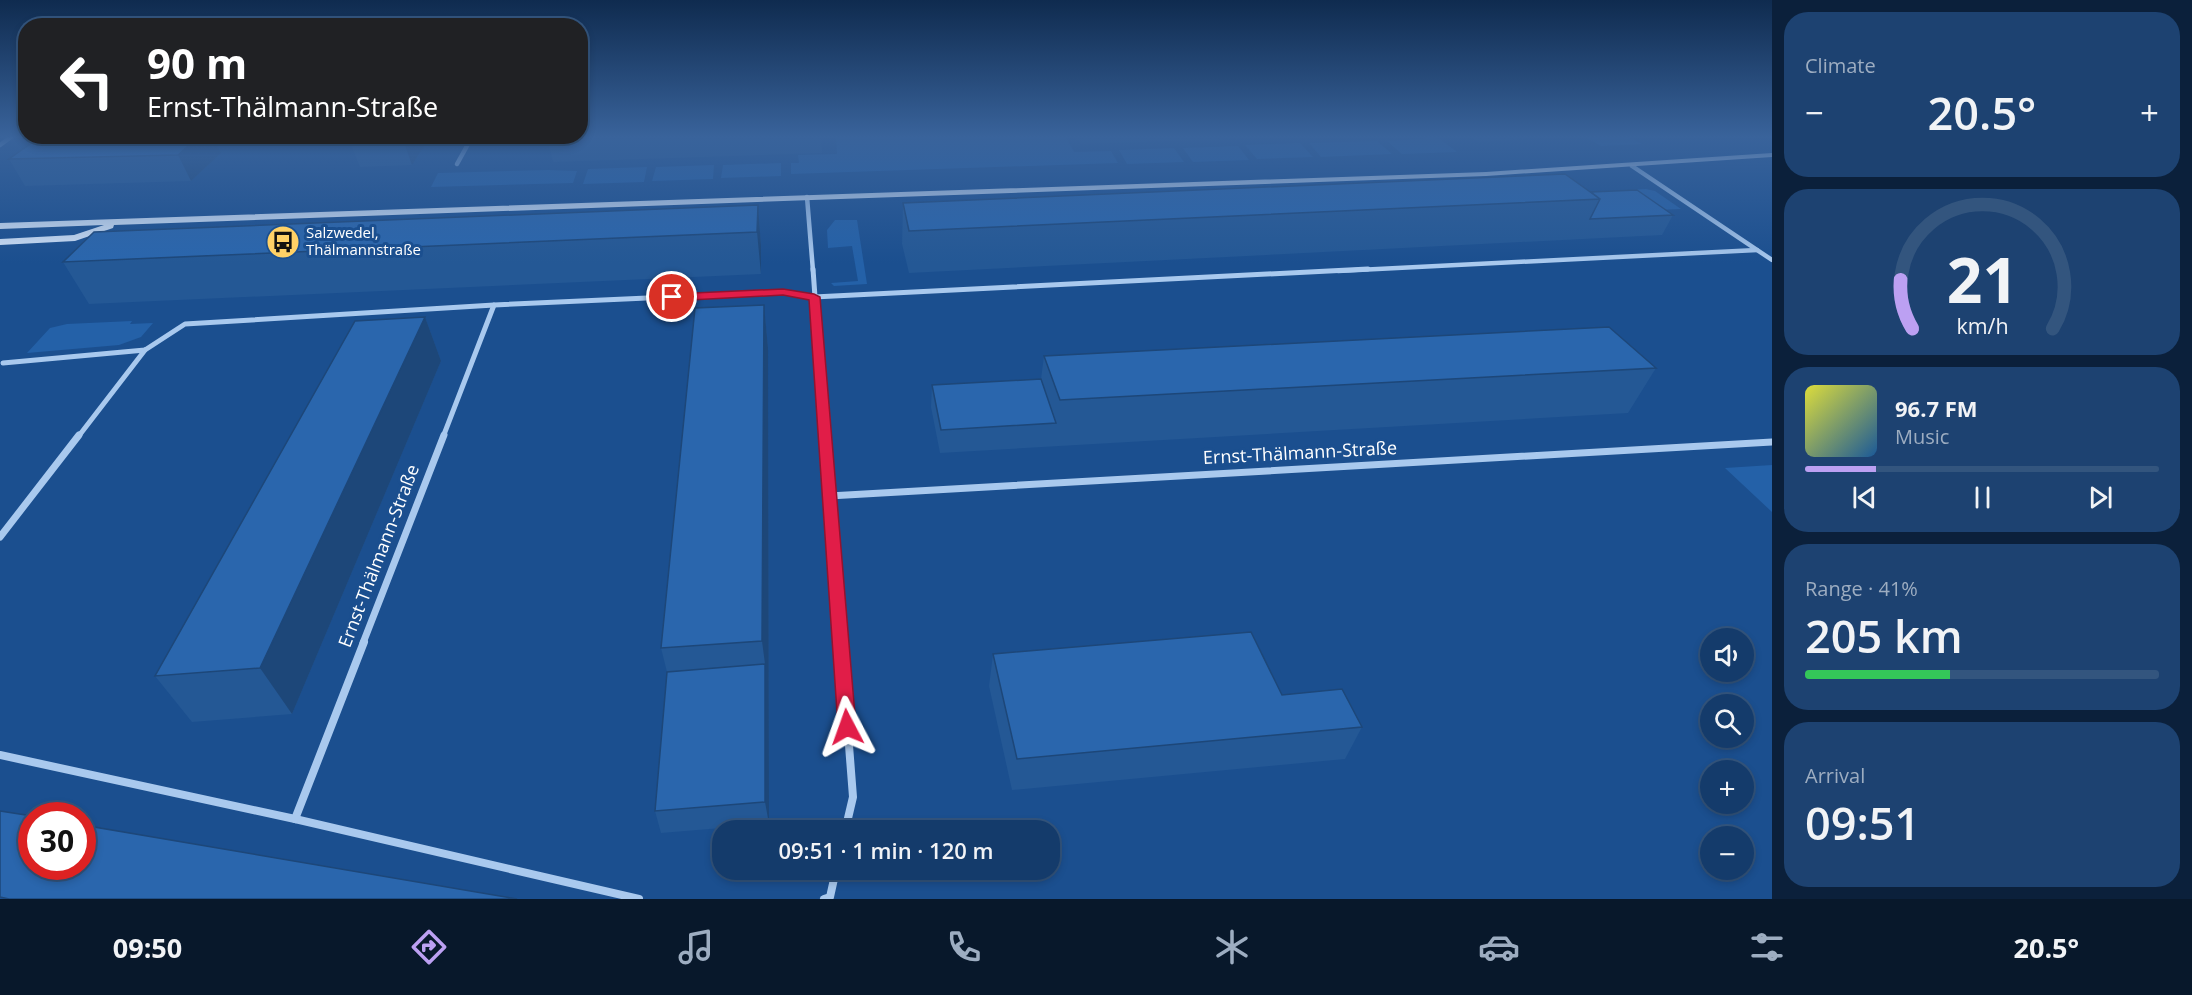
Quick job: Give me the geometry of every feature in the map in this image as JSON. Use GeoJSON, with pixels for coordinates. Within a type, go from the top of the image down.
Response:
{"type":"FeatureCollection","features":[{"type":"Feature","properties":{"kind":"main road"},"geometry":{"type":"LineString","coordinates":[[0,226],[1340,179]]}},
{"type":"Feature","properties":{"kind":"main road"},"geometry":{"type":"LineString","coordinates":[[0,242],[75,238],[123,222]]}},
{"type":"Feature","properties":{"kind":"street"},"geometry":{"type":"LineString","coordinates":[[1652,179],[1772,260]]}},
{"type":"Feature","properties":{"kind":"street"},"geometry":{"type":"LineString","coordinates":[[807,197],[853,797],[848,820]]}},
{"type":"Feature","properties":{"kind":"street"},"geometry":{"type":"LineString","coordinates":[[0,537],[145,350],[185,324],[494,305],[783,292],[814,297],[1757,249]]}},
{"type":"Feature","properties":{"kind":"street","name":"Ernst-Thälmann-Straße"},"geometry":{"type":"LineString","coordinates":[[295,819],[494,305]]}},
{"type":"Feature","properties":{"kind":"street"},"geometry":{"type":"LineString","coordinates":[[3,363],[145,350]]}},
{"type":"Feature","properties":{"kind":"street","name":"Ernst-Thälmann-Straße"},"geometry":{"type":"LineString","coordinates":[[829,496],[1772,442]]}},
{"type":"Feature","properties":{"kind":"street"},"geometry":{"type":"LineString","coordinates":[[0,755],[295,819],[639,899]]}},
{"type":"Feature","properties":{"kind":"street"},"geometry":{"type":"LineString","coordinates":[[824,899],[830,897],[834,880]]}},
{"type":"Feature","properties":{"kind":"shaded area"},"geometry":{"type":"Polygon","coordinates":[[[435,179],[574,179],[573,183],[431,187],[435,179]]]}},
{"type":"Feature","properties":{"kind":"shaded area"},"geometry":{"type":"Polygon","coordinates":[[[585,179],[645,179],[644,182],[583,184],[585,179]]]}},
{"type":"Feature","properties":{"kind":"shaded area"},"geometry":{"type":"Polygon","coordinates":[[[653,179],[713,179],[713,179],[652,181],[653,179]]]}},
{"type":"Feature","properties":{"kind":"shaded area"},"geometry":{"type":"Polygon","coordinates":[[[1646,189],[1655,191],[1681,209],[1653,210],[1554,194],[1646,189]]]}},
{"type":"Feature","properties":{"kind":"shaded area"},"geometry":{"type":"Polygon","coordinates":[[[835,220],[857,220],[867,284],[834,286],[831,283],[858,281],[852,246],[828,248],[827,230],[835,220]]]}},
{"type":"Feature","properties":{"kind":"shaded area"},"geometry":{"type":"Polygon","coordinates":[[[132,321],[130,324],[153,323],[141,337],[119,345],[27,353],[50,328],[67,324],[132,321]]]}},
{"type":"Feature","properties":{"kind":"shaded area"},"geometry":{"type":"Polygon","coordinates":[[[1772,465],[1772,512],[1725,468],[1772,465]]]}},
{"type":"Feature","properties":{"kind":"building"},"geometry":{"type":"Polygon","coordinates":[[[1452,179],[1572,179],[1600,199],[909,231],[903,203],[1452,179]]]}},
{"type":"Feature","properties":{"kind":"building"},"geometry":{"type":"Polygon","coordinates":[[[1637,190],[1673,215],[1590,219],[1600,199],[1591,192],[1637,190]]]}},
{"type":"Feature","properties":{"kind":"building"},"geometry":{"type":"Polygon","coordinates":[[[758,205],[757,232],[63,262],[94,232],[758,205]]]}},
{"type":"Feature","properties":{"kind":"building"},"geometry":{"type":"Polygon","coordinates":[[[764,305],[762,641],[661,648],[695,308],[764,305]]]}},
{"type":"Feature","properties":{"kind":"building"},"geometry":{"type":"Polygon","coordinates":[[[425,317],[260,668],[155,676],[355,321],[425,317]]]}},
{"type":"Feature","properties":{"kind":"building"},"geometry":{"type":"Polygon","coordinates":[[[1609,327],[1656,368],[1060,400],[1044,356],[1609,327]]]}},
{"type":"Feature","properties":{"kind":"building"},"geometry":{"type":"Polygon","coordinates":[[[1041,379],[1056,423],[941,430],[932,385],[1041,379]]]}},
{"type":"Feature","properties":{"kind":"building"},"geometry":{"type":"Polygon","coordinates":[[[1251,632],[1282,695],[1342,689],[1362,727],[1017,759],[993,654],[1251,632]]]}},
{"type":"Feature","properties":{"kind":"building"},"geometry":{"type":"Polygon","coordinates":[[[765,664],[765,802],[655,811],[667,672],[765,664]]]}},
{"type":"Feature","properties":{"kind":"building"},"geometry":{"type":"Polygon","coordinates":[[[0,811],[18,814],[18,880],[96,880],[96,827],[517,899],[9,899],[0,897],[0,811]]]}},
{"type":"Feature","properties":{"kind":"place","name":"Salzwedel, Thälmannstraße"},"geometry":{"type":"Point","coordinates":[283,242]}},
{"type":"Feature","properties":{"kind":"route"},"geometry":{"type":"LineString","coordinates":[[672,297],[783,292],[814,297],[847,727]]}}]}
